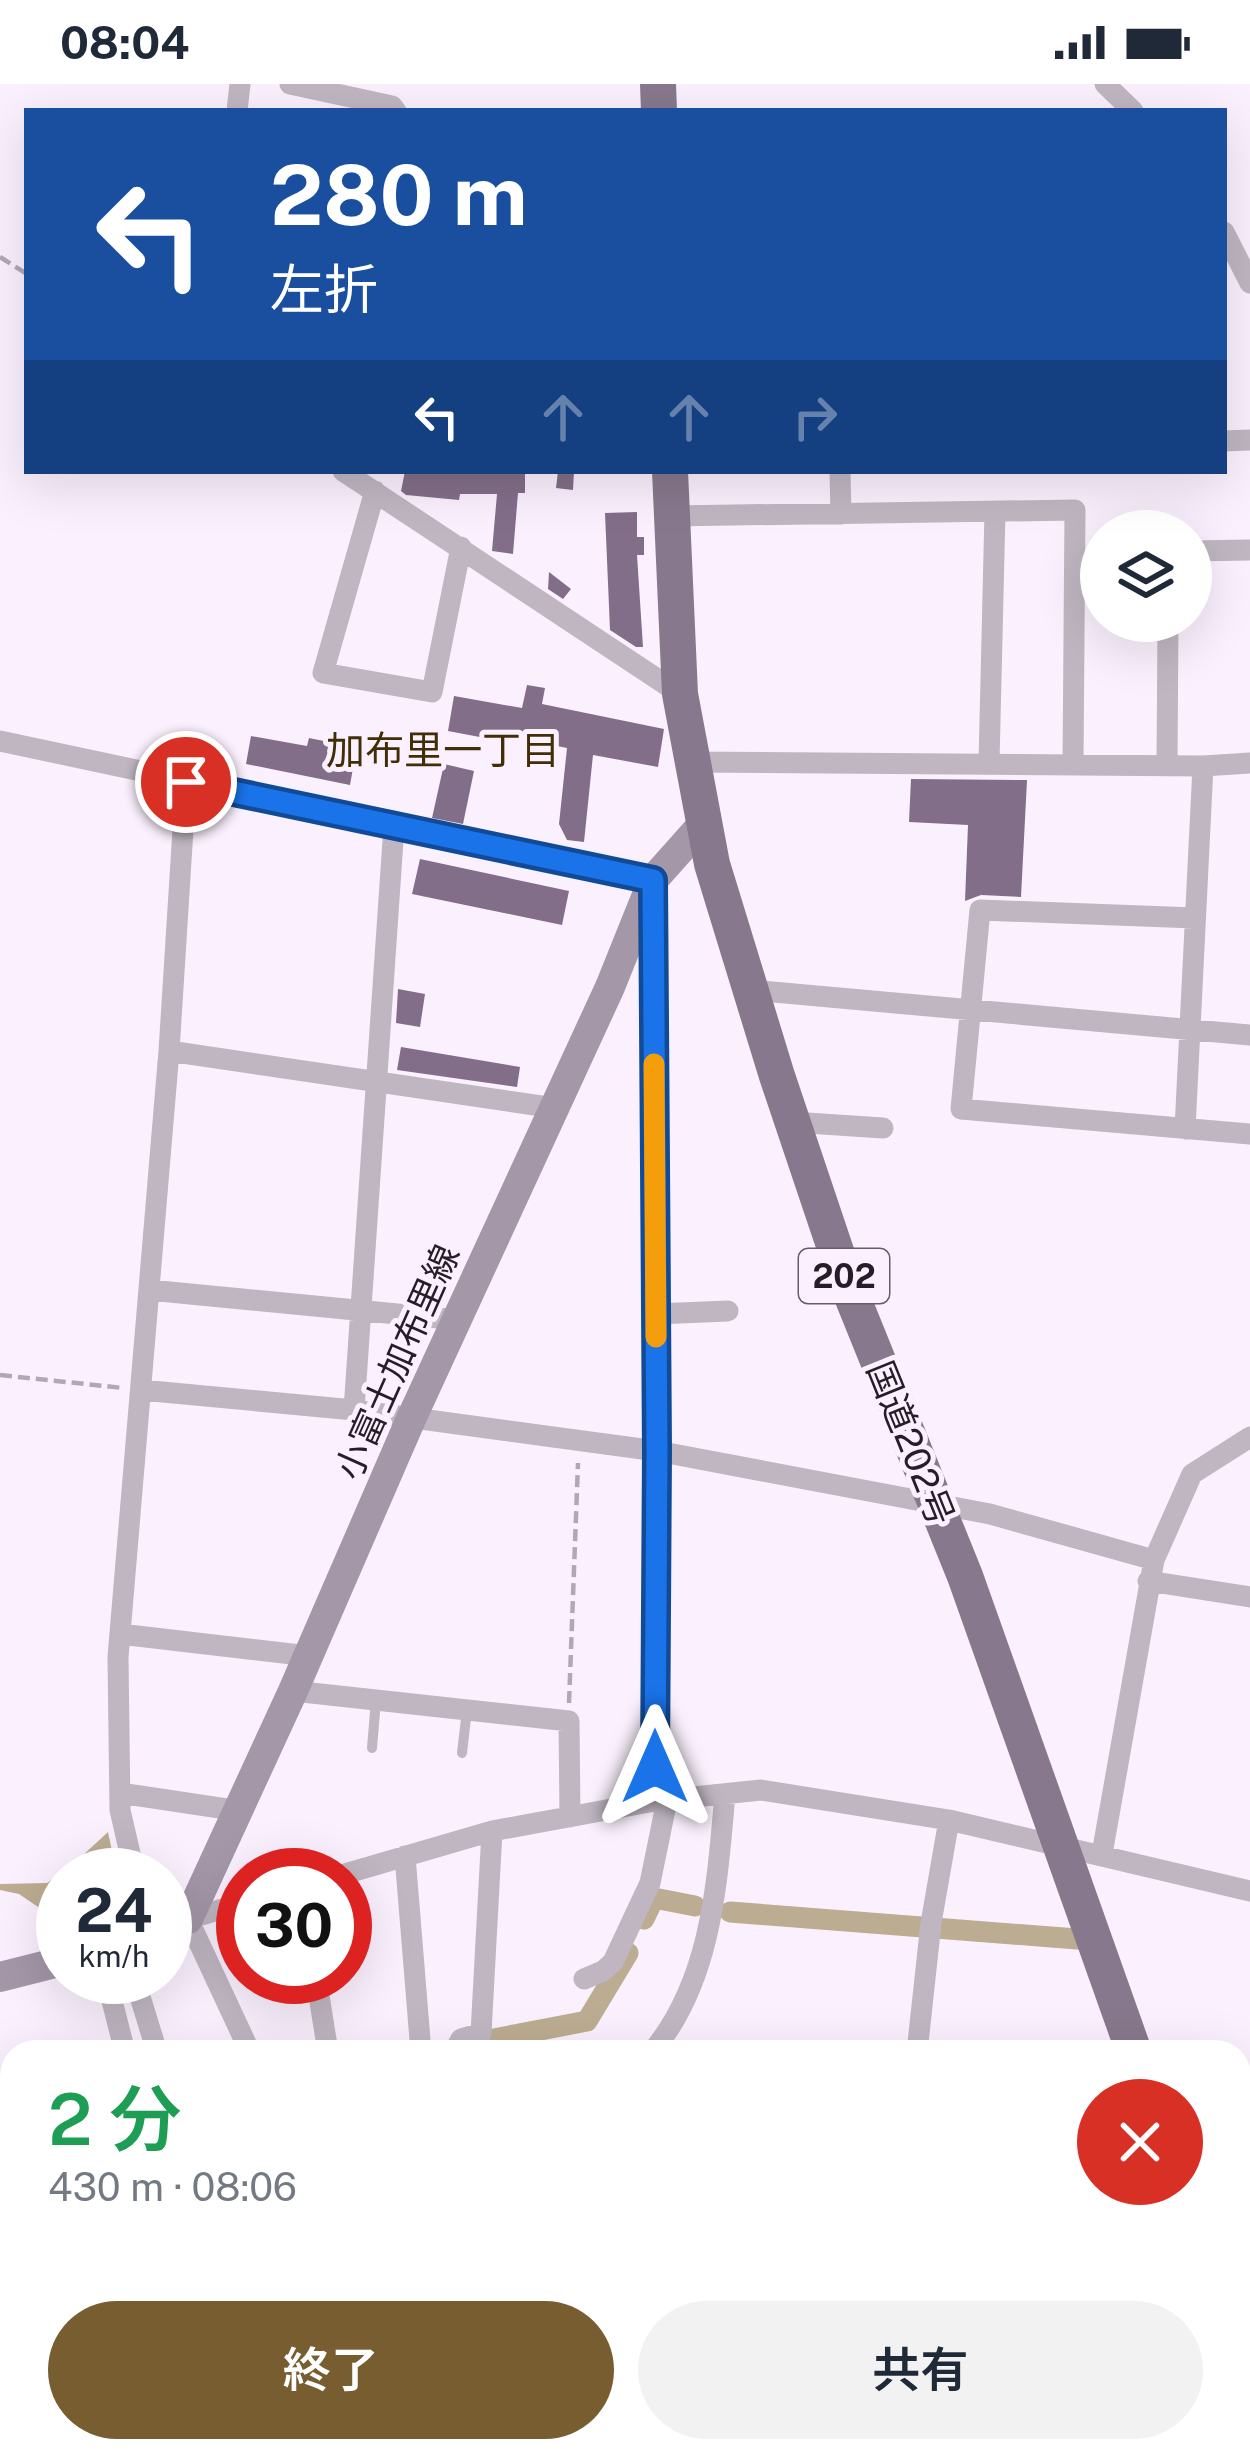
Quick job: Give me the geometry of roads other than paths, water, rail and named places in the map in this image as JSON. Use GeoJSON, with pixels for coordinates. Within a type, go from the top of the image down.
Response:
{"type":"FeatureCollection","features":[{"type":"Feature","properties":{"kind":"highway","name":"国道202号"},"geometry":{"type":"LineString","coordinates":[[670,474],[680,694],[702,825],[847,1284],[935,1503],[1130,2040]]}},
{"type":"Feature","properties":{"kind":"main road","name":"小富士加布里線"},"geometry":{"type":"LineString","coordinates":[[192,1897],[240,1811],[653,880],[702,825]]}},
{"type":"Feature","properties":{"kind":"main road"},"geometry":{"type":"LineString","coordinates":[[0,1976],[36,1967]]}},
{"type":"Feature","properties":{"kind":"street"},"geometry":{"type":"LineString","coordinates":[[290,84],[394,108]]}},
{"type":"Feature","properties":{"kind":"street"},"geometry":{"type":"LineString","coordinates":[[1105,84],[1130,108]]}},
{"type":"Feature","properties":{"kind":"street"},"geometry":{"type":"LineString","coordinates":[[1227,240],[1239,272]]}},
{"type":"Feature","properties":{"kind":"street"},"geometry":{"type":"LineString","coordinates":[[348,474],[680,694]]}},
{"type":"Feature","properties":{"kind":"street"},"geometry":{"type":"LineString","coordinates":[[840,474],[841,514]]}},
{"type":"Feature","properties":{"kind":"street"},"geometry":{"type":"LineString","coordinates":[[375,491],[323,673],[432,692],[461,548]]}},
{"type":"Feature","properties":{"kind":"street"},"geometry":{"type":"LineString","coordinates":[[671,516],[1075,511],[1073,764]]}},
{"type":"Feature","properties":{"kind":"street"},"geometry":{"type":"LineString","coordinates":[[989,762],[995,512]]}},
{"type":"Feature","properties":{"kind":"street"},"geometry":{"type":"LineString","coordinates":[[1212,551],[1250,550]]}},
{"type":"Feature","properties":{"kind":"street"},"geometry":{"type":"LineString","coordinates":[[1167,766],[1168,642]]}},
{"type":"Feature","properties":{"kind":"street"},"geometry":{"type":"LineString","coordinates":[[0,741],[185,791],[394,835],[653,880],[661,1801],[650,1883],[613,1962],[584,1979]]}},
{"type":"Feature","properties":{"kind":"street"},"geometry":{"type":"LineString","coordinates":[[692,762],[1250,763]]}},
{"type":"Feature","properties":{"kind":"street"},"geometry":{"type":"LineString","coordinates":[[1185,1129],[1203,766]]}},
{"type":"Feature","properties":{"kind":"street"},"geometry":{"type":"LineString","coordinates":[[130,1848],[120,1793],[120,1634],[169,1051],[185,791]]}},
{"type":"Feature","properties":{"kind":"street"},"geometry":{"type":"LineString","coordinates":[[354,1410],[394,835]]}},
{"type":"Feature","properties":{"kind":"street"},"geometry":{"type":"LineString","coordinates":[[1195,918],[980,910],[961,1109],[1250,1134]]}},
{"type":"Feature","properties":{"kind":"street"},"geometry":{"type":"LineString","coordinates":[[751,990],[1250,1035]]}},
{"type":"Feature","properties":{"kind":"street"},"geometry":{"type":"LineString","coordinates":[[169,1051],[555,1108]]}},
{"type":"Feature","properties":{"kind":"street"},"geometry":{"type":"LineString","coordinates":[[793,1123],[883,1128]]}},
{"type":"Feature","properties":{"kind":"street"},"geometry":{"type":"LineString","coordinates":[[149,1290],[459,1320]]}},
{"type":"Feature","properties":{"kind":"street"},"geometry":{"type":"LineString","coordinates":[[656,1314],[728,1311]]}},
{"type":"Feature","properties":{"kind":"street"},"geometry":{"type":"LineString","coordinates":[[141,1390],[354,1410],[657,1451],[1051,1528],[1151,1570],[1250,1597]]}},
{"type":"Feature","properties":{"kind":"street"},"geometry":{"type":"LineString","coordinates":[[1102,1854],[1151,1570],[1192,1474],[1250,1438]]}},
{"type":"Feature","properties":{"kind":"street"},"geometry":{"type":"LineString","coordinates":[[120,1634],[309,1656]]}},
{"type":"Feature","properties":{"kind":"street"},"geometry":{"type":"LineString","coordinates":[[293,1691],[568,1721],[570,1817]]}},
{"type":"Feature","properties":{"kind":"street"},"geometry":{"type":"LineString","coordinates":[[372,1866],[492,1831],[661,1801],[760,1790],[949,1820],[1250,1891]]}},
{"type":"Feature","properties":{"kind":"street"},"geometry":{"type":"LineString","coordinates":[[120,1793],[240,1811]]}},
{"type":"Feature","properties":{"kind":"street"},"geometry":{"type":"LineString","coordinates":[[660,2040],[682,2008],[698,1970],[717,1889],[725,1794]]}},
{"type":"Feature","properties":{"kind":"street"},"geometry":{"type":"LineString","coordinates":[[918,2040],[949,1820]]}},
{"type":"Feature","properties":{"kind":"street"},"geometry":{"type":"LineString","coordinates":[[460,2040],[481,2032],[492,1831]]}},
{"type":"Feature","properties":{"kind":"street"},"geometry":{"type":"LineString","coordinates":[[405,1856],[420,2040]]}},
{"type":"Feature","properties":{"kind":"street"},"geometry":{"type":"LineString","coordinates":[[192,1950],[243,2040]]}},
{"type":"Feature","properties":{"kind":"street"},"geometry":{"type":"LineString","coordinates":[[112,2004],[121,2040]]}},
{"type":"Feature","properties":{"kind":"street"},"geometry":{"type":"LineString","coordinates":[[142,2004],[153,2040]]}},
{"type":"Feature","properties":{"kind":"street"},"geometry":{"type":"LineString","coordinates":[[320,2004],[326,2040]]}},
{"type":"Feature","properties":{"kind":"lane"},"geometry":{"type":"LineString","coordinates":[[372,1748],[376,1700]]}},
{"type":"Feature","properties":{"kind":"lane"},"geometry":{"type":"LineString","coordinates":[[462,1754],[466,1710]]}},
{"type":"Feature","properties":{"kind":"waterway"},"geometry":{"type":"LineString","coordinates":[[253,806],[387,834]]}},
{"type":"Feature","properties":{"kind":"waterway"},"geometry":{"type":"LineString","coordinates":[[644,1919],[654,1898],[695,1906]]}},
{"type":"Feature","properties":{"kind":"waterway"},"geometry":{"type":"LineString","coordinates":[[730,1912],[1077,1939]]}},
{"type":"Feature","properties":{"kind":"waterway"},"geometry":{"type":"LineString","coordinates":[[488,2040],[587,2021],[628,1953]]}},
{"type":"Feature","properties":{"kind":"district","name":"加布里一丁目"},"geometry":{"type":"Point","coordinates":[443,750]}}]}
